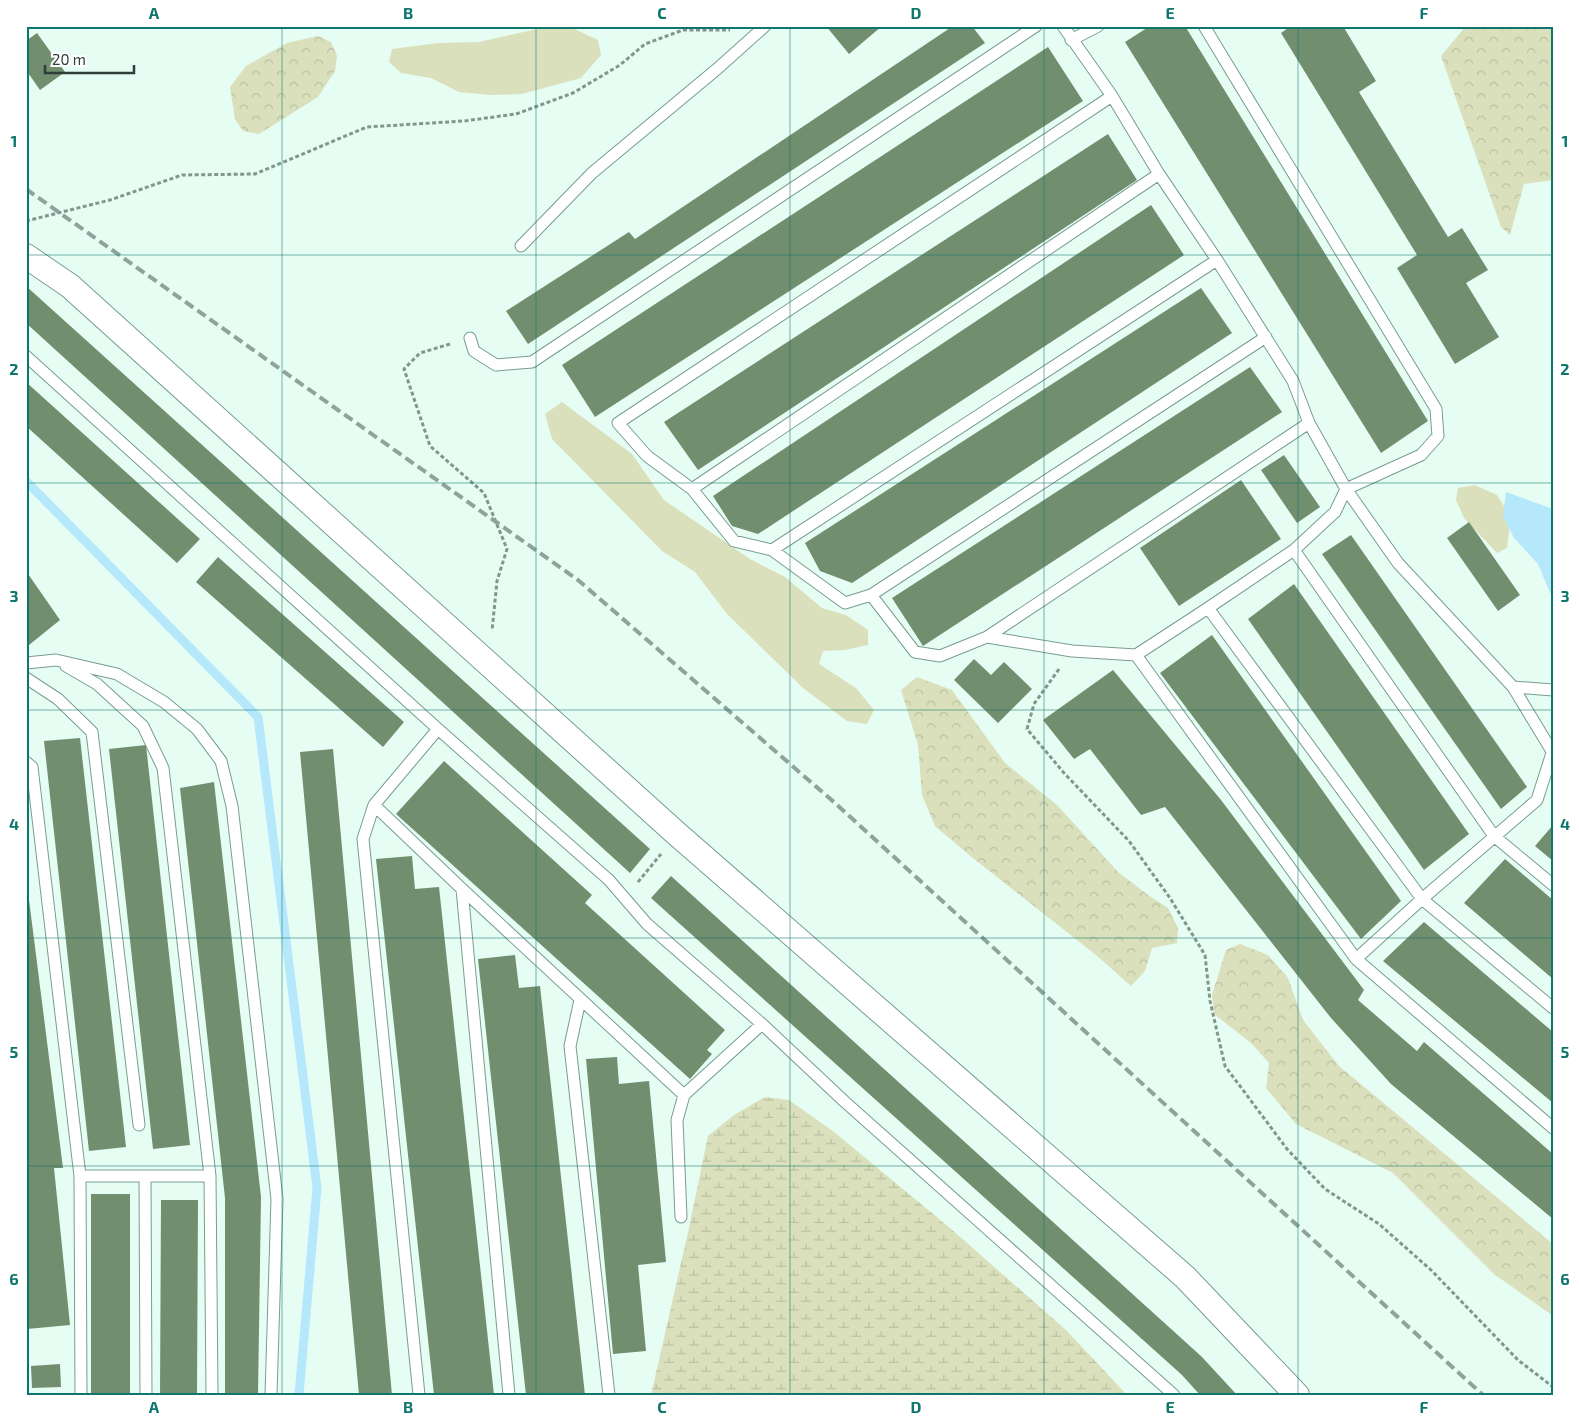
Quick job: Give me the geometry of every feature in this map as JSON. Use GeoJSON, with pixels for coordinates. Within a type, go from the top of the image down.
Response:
{"type":"FeatureCollection","features":[{"type":"Feature","properties":{"kind":"street"},"geometry":{"type":"LineString","coordinates":[[26,256],[70,286],[677,834],[1184,1277],[1297,1395]]}},
{"type":"Feature","properties":{"kind":"lane"},"geometry":{"type":"LineString","coordinates":[[470,338],[474,351],[496,365],[532,362],[1036,26]]}},
{"type":"Feature","properties":{"kind":"lane"},"geometry":{"type":"LineString","coordinates":[[1063,26],[1112,96],[1158,174],[1217,260],[1293,381],[1309,423],[1346,489],[1398,563],[1513,687],[1553,753],[1537,800],[1356,958]]}},
{"type":"Feature","properties":{"kind":"lane"},"geometry":{"type":"LineString","coordinates":[[1071,40],[1098,26]]}},
{"type":"Feature","properties":{"kind":"lane"},"geometry":{"type":"LineString","coordinates":[[987,637],[1072,651],[1136,656],[1294,550],[1335,512],[1346,489],[1421,455],[1438,436],[1436,409],[1204,26]]}},
{"type":"Feature","properties":{"kind":"lane"},"geometry":{"type":"LineString","coordinates":[[521,246],[592,173],[764,28]]}},
{"type":"Feature","properties":{"kind":"lane"},"geometry":{"type":"LineString","coordinates":[[1112,96],[618,423],[647,456],[692,489],[734,541],[772,550],[845,603],[870,595],[1266,337]]}},
{"type":"Feature","properties":{"kind":"lane"},"geometry":{"type":"LineString","coordinates":[[692,489],[1158,174]]}},
{"type":"Feature","properties":{"kind":"lane"},"geometry":{"type":"LineString","coordinates":[[772,550],[1217,260]]}},
{"type":"Feature","properties":{"kind":"lane"},"geometry":{"type":"LineString","coordinates":[[26,356],[438,729],[609,880],[646,924],[762,1024],[845,1102],[1174,1395]]}},
{"type":"Feature","properties":{"kind":"lane"},"geometry":{"type":"LineString","coordinates":[[870,595],[915,652],[940,656],[987,637],[1309,423]]}},
{"type":"Feature","properties":{"kind":"lane"},"geometry":{"type":"LineString","coordinates":[[1294,550],[1494,836],[1553,885]]}},
{"type":"Feature","properties":{"kind":"lane"},"geometry":{"type":"LineString","coordinates":[[1208,608],[1422,899],[1553,1008]]}},
{"type":"Feature","properties":{"kind":"lane"},"geometry":{"type":"LineString","coordinates":[[1136,656],[1356,958],[1553,1128]]}},
{"type":"Feature","properties":{"kind":"lane"},"geometry":{"type":"LineString","coordinates":[[56,660],[97,684],[143,726],[163,768],[210,1176],[212,1395]]}},
{"type":"Feature","properties":{"kind":"lane"},"geometry":{"type":"LineString","coordinates":[[26,663],[56,660],[117,674],[164,702],[197,729],[221,761],[233,816],[277,1199],[271,1395]]}},
{"type":"Feature","properties":{"kind":"lane"},"geometry":{"type":"LineString","coordinates":[[26,678],[58,698],[92,732],[139,1125]]}},
{"type":"Feature","properties":{"kind":"lane"},"geometry":{"type":"LineString","coordinates":[[1513,687],[1553,690]]}},
{"type":"Feature","properties":{"kind":"lane"},"geometry":{"type":"LineString","coordinates":[[419,1395],[363,839],[374,805],[438,729]]}},
{"type":"Feature","properties":{"kind":"lane"},"geometry":{"type":"LineString","coordinates":[[26,762],[32,767],[80,1176],[81,1395]]}},
{"type":"Feature","properties":{"kind":"lane"},"geometry":{"type":"LineString","coordinates":[[374,805],[580,1000],[684,1095]]}},
{"type":"Feature","properties":{"kind":"lane"},"geometry":{"type":"LineString","coordinates":[[462,889],[509,1395]]}},
{"type":"Feature","properties":{"kind":"lane"},"geometry":{"type":"LineString","coordinates":[[580,1000],[570,1046],[609,1395]]}},
{"type":"Feature","properties":{"kind":"lane"},"geometry":{"type":"LineString","coordinates":[[681,1217],[677,1120],[684,1095],[762,1024]]}},
{"type":"Feature","properties":{"kind":"lane"},"geometry":{"type":"LineString","coordinates":[[80,1176],[210,1176]]}},
{"type":"Feature","properties":{"kind":"lane"},"geometry":{"type":"LineString","coordinates":[[146,1176],[146,1395]]}},
{"type":"Feature","properties":{"kind":"path"},"geometry":{"type":"LineString","coordinates":[[26,221],[110,200],[182,175],[255,174],[367,127],[464,121],[516,114],[573,93],[620,65],[646,44],[683,30],[764,28]]}},
{"type":"Feature","properties":{"kind":"path"},"geometry":{"type":"LineString","coordinates":[[470,338],[420,353],[404,369],[430,446],[484,493],[507,549],[497,581],[487,661]]}},
{"type":"Feature","properties":{"kind":"path"},"geometry":{"type":"LineString","coordinates":[[1072,651],[1034,704],[1027,728],[1064,773],[1130,841],[1170,898],[1205,955],[1210,1001],[1225,1066],[1287,1149],[1325,1189],[1379,1224],[1431,1270],[1518,1360],[1553,1388]]}},
{"type":"Feature","properties":{"kind":"path"},"geometry":{"type":"LineString","coordinates":[[624,898],[677,834]]}},
{"type":"Feature","properties":{"kind":"green space"},"geometry":{"type":"Polygon","coordinates":[[[1466,26],[1553,26],[1553,180],[1524,184],[1510,235],[1501,227],[1441,56],[1466,26]]]}},
{"type":"Feature","properties":{"kind":"green space"},"geometry":{"type":"Polygon","coordinates":[[[570,27],[598,40],[601,55],[581,78],[522,94],[490,95],[459,92],[431,78],[401,73],[389,62],[392,49],[438,43],[479,42],[541,28],[570,27]]]}},
{"type":"Feature","properties":{"kind":"green space"},"geometry":{"type":"Polygon","coordinates":[[[318,36],[331,42],[337,56],[335,71],[318,97],[259,134],[243,131],[235,119],[230,87],[246,66],[287,43],[318,36]]]}},
{"type":"Feature","properties":{"kind":"green space"},"geometry":{"type":"Polygon","coordinates":[[[562,402],[632,454],[664,500],[750,559],[785,577],[822,608],[846,615],[868,630],[868,645],[845,650],[823,651],[819,664],[856,688],[874,710],[867,724],[847,721],[803,688],[727,614],[695,572],[662,551],[552,439],[545,414],[562,402]]]}},
{"type":"Feature","properties":{"kind":"green space"},"geometry":{"type":"Polygon","coordinates":[[[1475,485],[1497,495],[1511,517],[1507,548],[1497,553],[1464,518],[1456,500],[1458,488],[1475,485]]]}},
{"type":"Feature","properties":{"kind":"green space"},"geometry":{"type":"Polygon","coordinates":[[[917,677],[952,690],[1005,763],[1057,805],[1118,872],[1168,908],[1178,928],[1177,943],[1152,948],[1145,971],[1131,986],[1096,955],[935,826],[922,795],[918,745],[901,690],[917,677]]]}},
{"type":"Feature","properties":{"kind":"green space"},"geometry":{"type":"Polygon","coordinates":[[[1240,944],[1268,955],[1288,978],[1303,1020],[1339,1066],[1553,1244],[1553,1316],[1494,1274],[1393,1173],[1296,1124],[1266,1088],[1269,1063],[1251,1043],[1214,1014],[1212,995],[1226,950],[1240,944]]]}},
{"type":"Feature","properties":{"kind":"green space"},"geometry":{"type":"Polygon","coordinates":[[[765,1097],[789,1100],[834,1132],[950,1228],[1067,1331],[1127,1395],[651,1395],[708,1136],[734,1115],[765,1097]]]}},
{"type":"Feature","properties":{"kind":"water"},"geometry":{"type":"Polygon","coordinates":[[[1506,492],[1553,509],[1553,600],[1538,564],[1514,538],[1503,516],[1506,492]]]}},
{"type":"Feature","properties":{"kind":"building"},"geometry":{"type":"Polygon","coordinates":[[[826,26],[882,26],[849,54],[826,26]]]}},
{"type":"Feature","properties":{"kind":"building"},"geometry":{"type":"Polygon","coordinates":[[[953,26],[972,26],[985,43],[528,344],[506,311],[629,232],[635,239],[953,26]]]}},
{"type":"Feature","properties":{"kind":"building"},"geometry":{"type":"Polygon","coordinates":[[[1150,26],[1185,26],[1428,421],[1381,453],[1125,42],[1150,26]]]}},
{"type":"Feature","properties":{"kind":"building"},"geometry":{"type":"Polygon","coordinates":[[[1291,26],[1343,26],[1376,81],[1359,92],[1448,237],[1462,228],[1488,270],[1466,283],[1499,337],[1455,364],[1397,268],[1417,255],[1281,33],[1291,26]]]}},
{"type":"Feature","properties":{"kind":"building"},"geometry":{"type":"Polygon","coordinates":[[[37,33],[65,72],[40,90],[26,70],[26,41],[37,33]]]}},
{"type":"Feature","properties":{"kind":"building"},"geometry":{"type":"Polygon","coordinates":[[[1048,47],[1083,101],[595,417],[562,365],[1048,47]]]}},
{"type":"Feature","properties":{"kind":"building"},"geometry":{"type":"Polygon","coordinates":[[[1108,134],[1137,180],[698,470],[664,422],[1108,134]]]}},
{"type":"Feature","properties":{"kind":"building"},"geometry":{"type":"Polygon","coordinates":[[[1151,205],[1184,255],[758,534],[732,526],[713,496],[1151,205]]]}},
{"type":"Feature","properties":{"kind":"building"},"geometry":{"type":"Polygon","coordinates":[[[26,286],[650,849],[630,873],[26,323],[26,286]]]}},
{"type":"Feature","properties":{"kind":"building"},"geometry":{"type":"Polygon","coordinates":[[[1201,288],[1232,333],[852,583],[820,571],[805,543],[1201,288]]]}},
{"type":"Feature","properties":{"kind":"building"},"geometry":{"type":"Polygon","coordinates":[[[1250,367],[1282,412],[923,646],[892,598],[1250,367]]]}},
{"type":"Feature","properties":{"kind":"building"},"geometry":{"type":"Polygon","coordinates":[[[26,382],[200,539],[177,563],[26,426],[26,382]]]}},
{"type":"Feature","properties":{"kind":"building"},"geometry":{"type":"Polygon","coordinates":[[[1284,455],[1320,507],[1297,523],[1261,470],[1284,455]]]}},
{"type":"Feature","properties":{"kind":"building"},"geometry":{"type":"Polygon","coordinates":[[[1241,480],[1281,539],[1179,606],[1140,548],[1241,480]]]}},
{"type":"Feature","properties":{"kind":"building"},"geometry":{"type":"Polygon","coordinates":[[[1469,522],[1520,595],[1498,611],[1447,538],[1469,522]]]}},
{"type":"Feature","properties":{"kind":"building"},"geometry":{"type":"Polygon","coordinates":[[[1351,535],[1527,787],[1501,809],[1322,554],[1351,535]]]}},
{"type":"Feature","properties":{"kind":"building"},"geometry":{"type":"Polygon","coordinates":[[[218,557],[404,722],[383,747],[196,582],[218,557]]]}},
{"type":"Feature","properties":{"kind":"building"},"geometry":{"type":"Polygon","coordinates":[[[26,571],[60,620],[29,645],[26,643],[26,571]]]}},
{"type":"Feature","properties":{"kind":"building"},"geometry":{"type":"Polygon","coordinates":[[[1294,584],[1469,834],[1424,870],[1248,619],[1294,584]]]}},
{"type":"Feature","properties":{"kind":"building"},"geometry":{"type":"Polygon","coordinates":[[[1212,635],[1401,901],[1361,939],[1160,673],[1212,635]]]}},
{"type":"Feature","properties":{"kind":"building"},"geometry":{"type":"Polygon","coordinates":[[[974,659],[991,675],[1004,662],[1032,689],[998,723],[954,680],[974,659]]]}},
{"type":"Feature","properties":{"kind":"building"},"geometry":{"type":"Polygon","coordinates":[[[1113,670],[1221,800],[1364,990],[1358,1000],[1417,1051],[1424,1042],[1553,1154],[1553,1219],[1391,1084],[1331,1018],[1165,807],[1141,815],[1090,749],[1074,759],[1043,720],[1113,670]]]}},
{"type":"Feature","properties":{"kind":"building"},"geometry":{"type":"Polygon","coordinates":[[[80,738],[126,1147],[89,1151],[44,741],[80,738]]]}},
{"type":"Feature","properties":{"kind":"building"},"geometry":{"type":"Polygon","coordinates":[[[146,745],[190,1145],[153,1149],[109,749],[146,745]]]}},
{"type":"Feature","properties":{"kind":"building"},"geometry":{"type":"Polygon","coordinates":[[[333,749],[392,1395],[359,1395],[300,752],[333,749]]]}},
{"type":"Feature","properties":{"kind":"building"},"geometry":{"type":"Polygon","coordinates":[[[444,761],[592,895],[585,903],[725,1030],[707,1050],[712,1054],[690,1079],[396,814],[444,761]]]}},
{"type":"Feature","properties":{"kind":"building"},"geometry":{"type":"Polygon","coordinates":[[[214,782],[261,1197],[258,1395],[225,1395],[225,1198],[180,788],[214,782]]]}},
{"type":"Feature","properties":{"kind":"building"},"geometry":{"type":"Polygon","coordinates":[[[1553,825],[1553,861],[1535,846],[1553,825]]]}},
{"type":"Feature","properties":{"kind":"building"},"geometry":{"type":"Polygon","coordinates":[[[412,856],[415,889],[439,887],[494,1395],[434,1395],[376,859],[412,856]]]}},
{"type":"Feature","properties":{"kind":"building"},"geometry":{"type":"Polygon","coordinates":[[[1505,859],[1553,900],[1553,979],[1464,903],[1505,859]]]}},
{"type":"Feature","properties":{"kind":"building"},"geometry":{"type":"Polygon","coordinates":[[[26,876],[63,1168],[54,1168],[70,1325],[27,1329],[26,876]]]}},
{"type":"Feature","properties":{"kind":"building"},"geometry":{"type":"Polygon","coordinates":[[[671,876],[1202,1357],[1237,1395],[1200,1395],[1182,1375],[651,898],[671,876]]]}},
{"type":"Feature","properties":{"kind":"building"},"geometry":{"type":"Polygon","coordinates":[[[1424,922],[1553,1032],[1553,1103],[1383,961],[1424,922]]]}},
{"type":"Feature","properties":{"kind":"building"},"geometry":{"type":"Polygon","coordinates":[[[515,955],[519,988],[540,986],[585,1395],[526,1395],[478,959],[515,955]]]}},
{"type":"Feature","properties":{"kind":"building"},"geometry":{"type":"Polygon","coordinates":[[[617,1057],[619,1084],[649,1081],[666,1262],[638,1265],[646,1351],[613,1354],[586,1059],[617,1057]]]}},
{"type":"Feature","properties":{"kind":"building"},"geometry":{"type":"Polygon","coordinates":[[[91,1194],[130,1194],[130,1395],[91,1395],[91,1194]]]}},
{"type":"Feature","properties":{"kind":"building"},"geometry":{"type":"Polygon","coordinates":[[[161,1200],[198,1200],[197,1395],[160,1395],[161,1200]]]}},
{"type":"Feature","properties":{"kind":"building"},"geometry":{"type":"Polygon","coordinates":[[[60,1364],[61,1387],[32,1388],[31,1366],[60,1364]]]}},
{"type":"Feature","properties":{"kind":"waterway"},"geometry":{"type":"LineString","coordinates":[[26,481],[258,717],[317,1188],[299,1395]]}},
{"type":"Feature","properties":{"kind":"railway"},"geometry":{"type":"LineString","coordinates":[[26,189],[578,580],[835,803],[1483,1395]]}}]}
